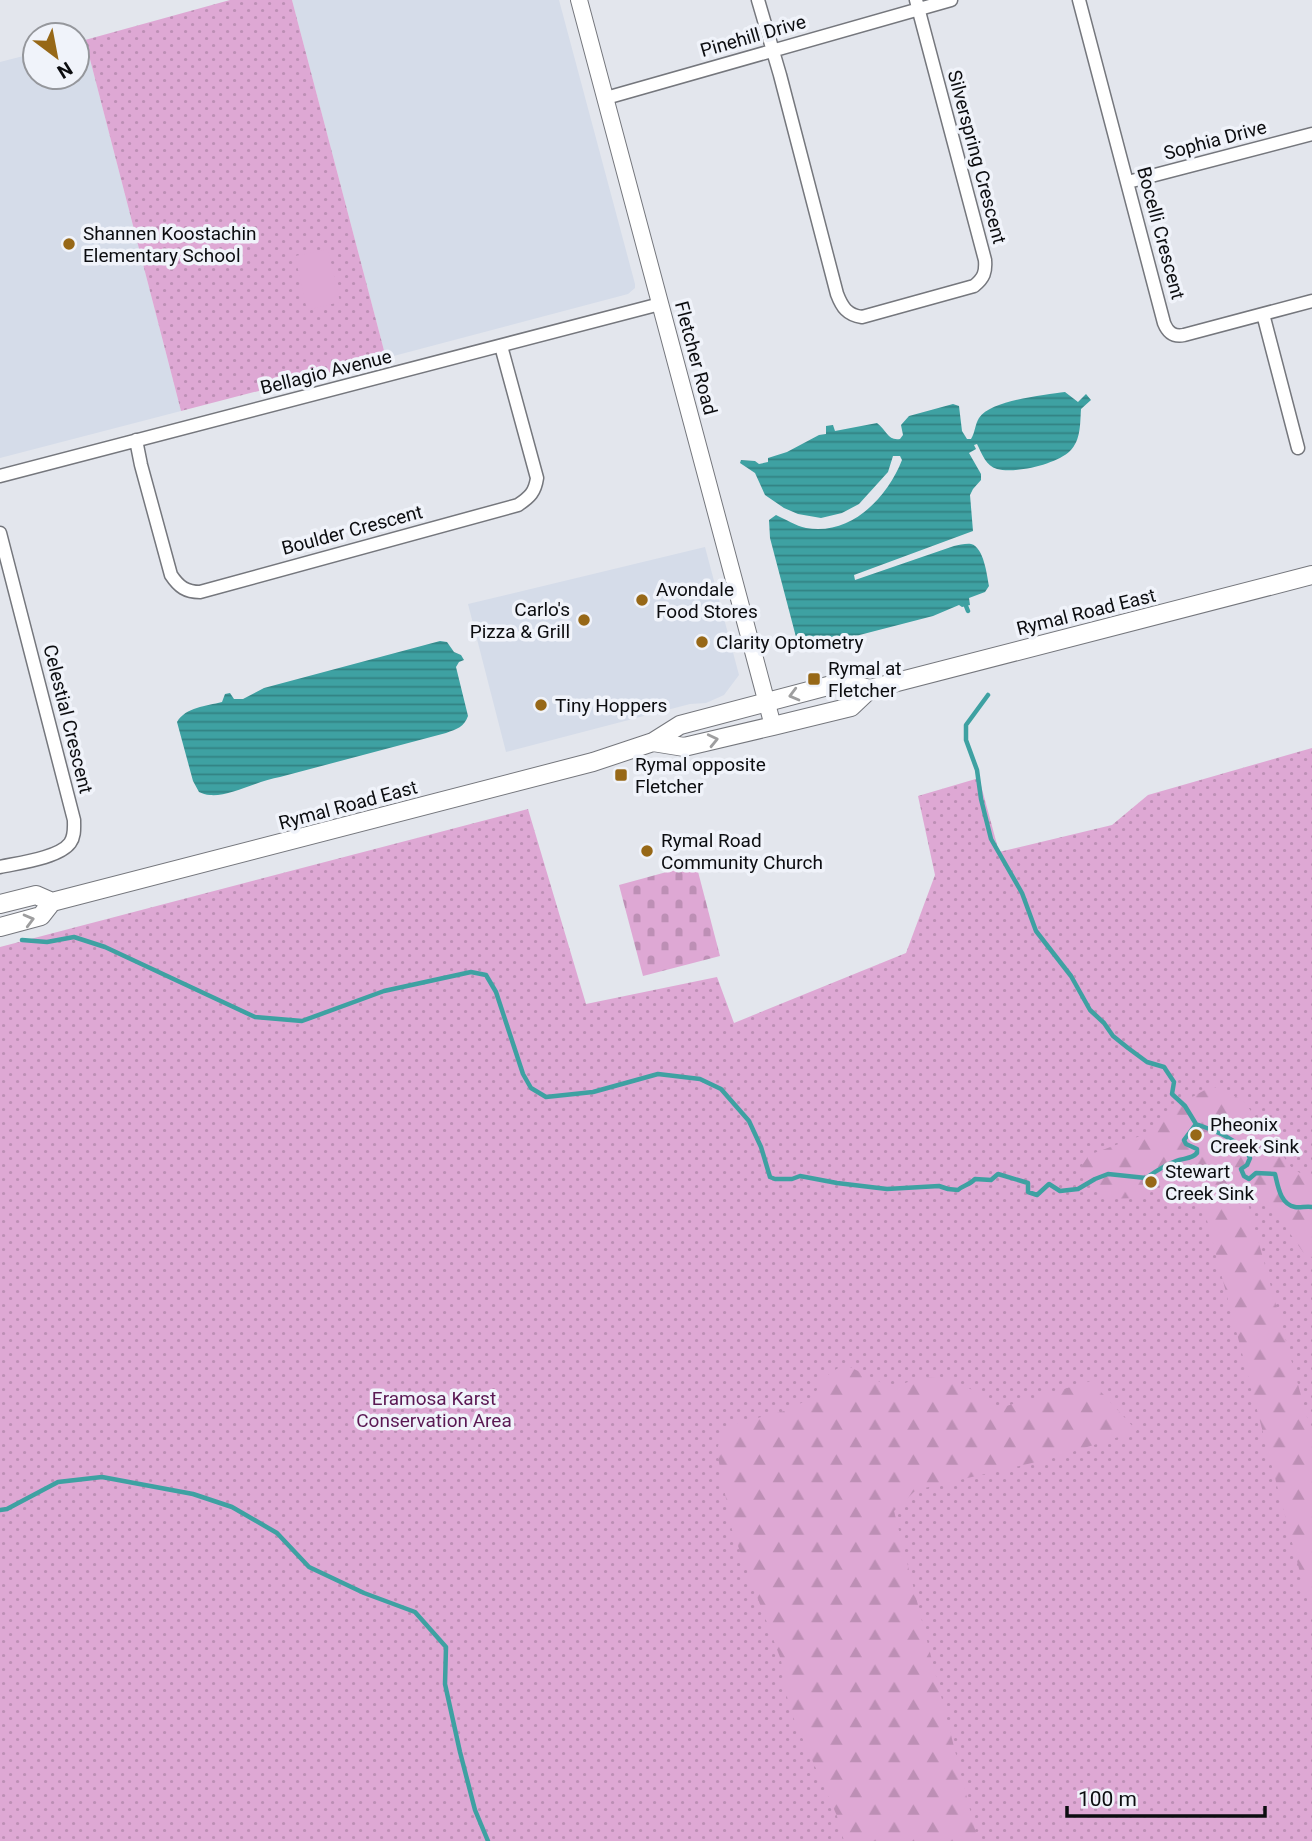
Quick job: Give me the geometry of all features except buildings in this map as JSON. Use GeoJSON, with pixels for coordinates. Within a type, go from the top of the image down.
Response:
{"type":"FeatureCollection","features":[{"type":"Feature","properties":{"kind":"main road","name":"Rymal Road East"},"geometry":{"type":"LineString","coordinates":[[653,743],[684,747],[851,707],[870,689],[1312,575]]}},
{"type":"Feature","properties":{"kind":"main road","name":"Rymal Road East"},"geometry":{"type":"LineString","coordinates":[[0,927],[41,916],[52,902],[593,762],[653,743],[680,725],[843,682],[870,689]]}},
{"type":"Feature","properties":{"kind":"main road","name":"Rymal Road East"},"geometry":{"type":"LineString","coordinates":[[0,904],[36,895],[52,902]]}},
{"type":"Feature","properties":{"kind":"street","name":"Fletcher Road"},"geometry":{"type":"LineString","coordinates":[[579,0],[773,726]]}},
{"type":"Feature","properties":{"kind":"street"},"geometry":{"type":"LineString","coordinates":[[758,0],[773,51]]}},
{"type":"Feature","properties":{"kind":"street","name":"Pinehill Drive"},"geometry":{"type":"LineString","coordinates":[[606,99],[773,51],[917,4],[951,0]]}},
{"type":"Feature","properties":{"kind":"street","name":"Bocelli Crescent"},"geometry":{"type":"LineString","coordinates":[[1079,0],[1168,330],[1175,335],[1182,335],[1312,301]]}},
{"type":"Feature","properties":{"kind":"street","name":"Silverspring Crescent"},"geometry":{"type":"LineString","coordinates":[[773,51],[834,281],[842,306],[847,312],[862,317],[974,286],[983,278],[985,260],[917,4]]}},
{"type":"Feature","properties":{"kind":"street","name":"Sophia Drive"},"geometry":{"type":"LineString","coordinates":[[1128,183],[1312,134]]}},
{"type":"Feature","properties":{"kind":"street","name":"Bellagio Avenue"},"geometry":{"type":"LineString","coordinates":[[0,476],[660,304]]}},
{"type":"Feature","properties":{"kind":"street"},"geometry":{"type":"LineString","coordinates":[[1263,314],[1298,448]]}},
{"type":"Feature","properties":{"kind":"street","name":"Boulder Crescent"},"geometry":{"type":"LineString","coordinates":[[136,440],[171,575],[177,584],[188,592],[200,592],[519,505],[528,499],[535,490],[537,478],[501,346]]}},
{"type":"Feature","properties":{"kind":"street","name":"Celestial Crescent"},"geometry":{"type":"LineString","coordinates":[[0,533],[74,820],[74,833],[69,844],[53,854],[0,867]]}},
{"type":"Feature","properties":{"kind":"shaded area"},"geometry":{"type":"Polygon","coordinates":[[[292,0],[559,0],[635,288],[628,294],[386,358],[292,0]]]}},
{"type":"Feature","properties":{"kind":"shaded area","name":"Shannen Koostachin Elementary School"},"geometry":{"type":"Polygon","coordinates":[[[21,57],[21,91],[91,91],[91,63],[181,411],[0,458],[0,62],[21,57]]]}},
{"type":"Feature","properties":{"kind":"shaded area"},"geometry":{"type":"Polygon","coordinates":[[[705,547],[739,675],[724,695],[706,703],[690,704],[506,752],[468,604],[705,547]]]}},
{"type":"Feature","properties":{"kind":"green space"},"geometry":{"type":"Polygon","coordinates":[[[230,0],[292,0],[386,358],[181,411],[91,63],[91,38],[230,0]]]}},
{"type":"Feature","properties":{"kind":"green space"},"geometry":{"type":"Polygon","coordinates":[[[328,249],[340,302],[307,310],[295,256],[328,249]]]}},
{"type":"Feature","properties":{"kind":"green space","name":"Eramosa Karst Conservation Area"},"geometry":{"type":"Polygon","coordinates":[[[1312,748],[1312,1841],[0,1841],[0,947],[528,809],[586,1004],[717,977],[734,1023],[906,953],[935,875],[918,796],[979,778],[999,852],[1112,825],[1148,795],[1312,748]]]}},
{"type":"Feature","properties":{"kind":"green space"},"geometry":{"type":"Polygon","coordinates":[[[696,864],[720,956],[643,976],[619,885],[696,864]]]}},
{"type":"Feature","properties":{"kind":"green space"},"geometry":{"type":"Polygon","coordinates":[[[1212,1086],[1243,1100],[1291,1167],[1312,1181],[1312,1257],[1303,1252],[1265,1198],[1245,1193],[1312,1435],[1312,1618],[1195,1175],[1183,1172],[1137,1198],[1103,1199],[1079,1170],[1089,1155],[1148,1133],[1176,1106],[1212,1086]]]}},
{"type":"Feature","properties":{"kind":"green space"},"geometry":{"type":"Polygon","coordinates":[[[844,1364],[892,1388],[921,1377],[952,1379],[974,1391],[993,1410],[1091,1381],[1137,1431],[1053,1458],[916,1490],[894,1511],[978,1841],[844,1841],[837,1816],[789,1708],[781,1660],[732,1530],[717,1452],[720,1437],[734,1424],[788,1410],[814,1396],[822,1379],[844,1364]]]}},
{"type":"Feature","properties":{"kind":"water"},"geometry":{"type":"Polygon","coordinates":[[[1065,392],[1078,402],[1086,394],[1091,400],[1081,409],[1078,437],[1070,451],[1046,464],[1005,470],[990,465],[977,444],[974,445],[976,449],[969,453],[981,474],[981,480],[970,495],[973,531],[854,575],[855,580],[954,546],[969,544],[979,550],[984,562],[989,586],[985,592],[969,598],[970,605],[959,605],[933,616],[813,647],[801,645],[796,637],[770,538],[769,520],[776,515],[802,527],[822,529],[852,520],[865,511],[887,488],[902,460],[900,456],[893,456],[888,472],[859,504],[842,513],[821,518],[798,514],[765,495],[755,473],[740,463],[741,460],[759,464],[768,462],[768,458],[826,434],[826,426],[833,425],[835,431],[877,423],[890,437],[900,439],[903,435],[901,425],[909,416],[953,404],[959,406],[962,431],[967,439],[971,439],[979,418],[995,407],[1019,399],[1065,392]]]}},
{"type":"Feature","properties":{"kind":"water"},"geometry":{"type":"Polygon","coordinates":[[[440,641],[447,642],[464,660],[456,667],[468,716],[460,727],[218,795],[199,792],[193,781],[177,722],[186,713],[222,702],[225,694],[230,693],[234,699],[243,699],[264,688],[440,641]]]}},
{"type":"Feature","properties":{"kind":"waterway"},"geometry":{"type":"LineString","coordinates":[[966,606],[968,611]]}},
{"type":"Feature","properties":{"kind":"waterway"},"geometry":{"type":"LineString","coordinates":[[988,695],[966,725],[966,740],[977,770],[991,839],[1022,893],[1036,931],[1071,976],[1090,1010],[1113,1036],[1147,1062],[1164,1067],[1174,1082],[1172,1094],[1185,1106],[1196,1124],[1241,1146],[1250,1158],[1247,1165],[1241,1169],[1244,1176],[1249,1179],[1256,1173],[1275,1174],[1280,1194],[1286,1202],[1295,1207],[1312,1207]]}},
{"type":"Feature","properties":{"kind":"waterway"},"geometry":{"type":"LineString","coordinates":[[22,940],[47,942],[74,937],[105,947],[255,1017],[302,1021],[384,991],[471,972],[486,975],[496,992],[523,1074],[531,1088],[546,1097],[593,1092],[658,1074],[700,1079],[721,1089],[749,1121],[761,1147],[770,1177],[775,1179],[800,1176],[887,1189],[939,1186],[958,1190],[975,1179],[991,1180],[998,1174],[1028,1183],[1028,1192],[1037,1195],[1049,1184],[1060,1191],[1078,1189],[1108,1174],[1146,1178],[1168,1164],[1197,1153],[1197,1149],[1186,1144],[1184,1140],[1196,1124]]}},
{"type":"Feature","properties":{"kind":"waterway"},"geometry":{"type":"LineString","coordinates":[[0,1510],[7,1509],[58,1482],[102,1477],[193,1494],[232,1507],[277,1533],[309,1567],[364,1593],[415,1612],[446,1647],[445,1684],[475,1810],[488,1841]]}},
{"type":"Feature","properties":{"kind":"place","name":"Shannen Koostachin Elementary School"},"geometry":{"type":"Point","coordinates":[69,244]}},
{"type":"Feature","properties":{"kind":"place","name":"Avondale Food Stores"},"geometry":{"type":"Point","coordinates":[642,600]}},
{"type":"Feature","properties":{"kind":"place","name":"Carlo's Pizza & Grill"},"geometry":{"type":"Point","coordinates":[584,620]}},
{"type":"Feature","properties":{"kind":"place","name":"Clarity Optometry"},"geometry":{"type":"Point","coordinates":[702,642]}},
{"type":"Feature","properties":{"kind":"place","name":"Rymal at Fletcher"},"geometry":{"type":"Point","coordinates":[814,679]}},
{"type":"Feature","properties":{"kind":"place","name":"Tiny Hoppers"},"geometry":{"type":"Point","coordinates":[541,705]}},
{"type":"Feature","properties":{"kind":"place","name":"Rymal opposite Fletcher"},"geometry":{"type":"Point","coordinates":[621,775]}},
{"type":"Feature","properties":{"kind":"place","name":"Rymal Road Community Church"},"geometry":{"type":"Point","coordinates":[647,851]}},
{"type":"Feature","properties":{"kind":"place","name":"Pheonix Creek Sink"},"geometry":{"type":"Point","coordinates":[1196,1135]}},
{"type":"Feature","properties":{"kind":"place","name":"Stewart Creek Sink"},"geometry":{"type":"Point","coordinates":[1151,1182]}}]}
